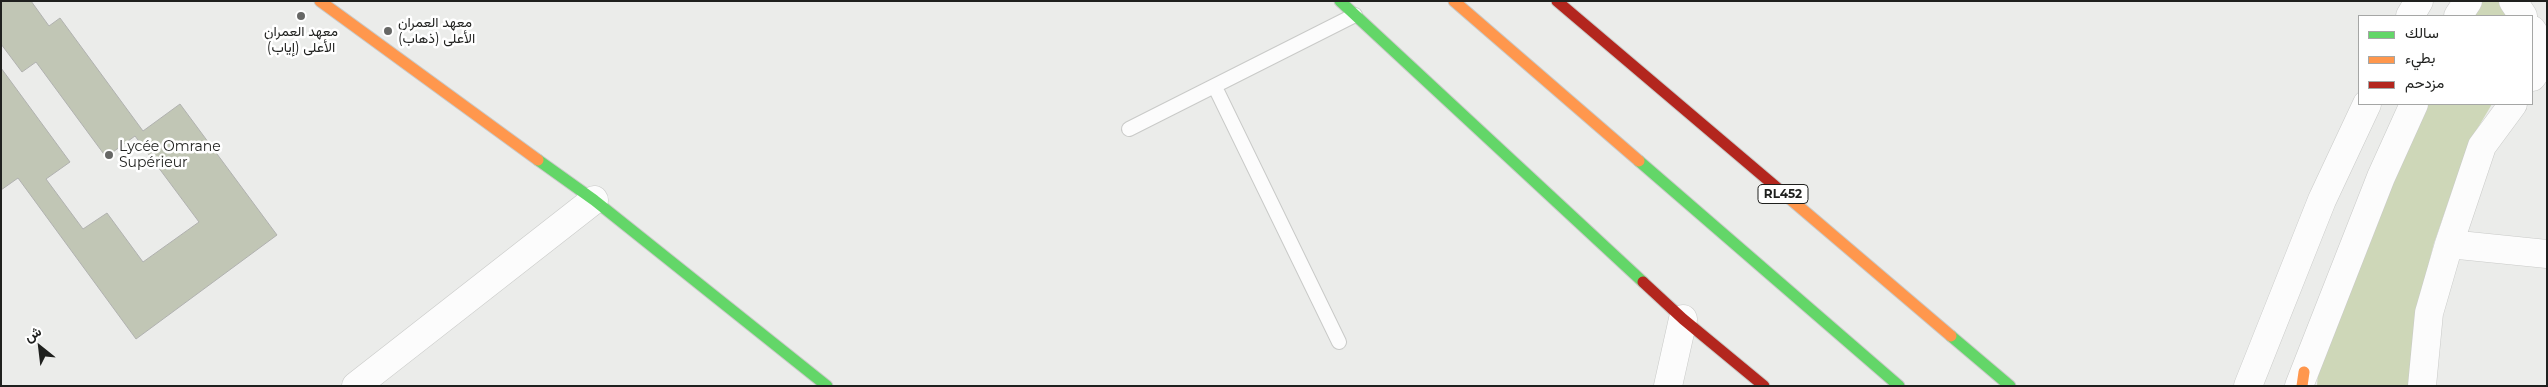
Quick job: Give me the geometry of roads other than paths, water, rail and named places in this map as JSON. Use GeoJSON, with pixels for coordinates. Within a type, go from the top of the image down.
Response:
{"type":"FeatureCollection","features":[{"type":"Feature","properties":{"kind":"main road"},"geometry":{"type":"LineString","coordinates":[[320,1],[594,200],[827,386]]}},
{"type":"Feature","properties":{"kind":"main road"},"geometry":{"type":"LineString","coordinates":[[1340,1],[1683,319],[1764,386]]}},
{"type":"Feature","properties":{"kind":"main road"},"geometry":{"type":"LineString","coordinates":[[1454,1],[1899,386]]}},
{"type":"Feature","properties":{"kind":"main road","name":"RL452"},"geometry":{"type":"LineString","coordinates":[[1557,1],[2010,386]]}},
{"type":"Feature","properties":{"kind":"street"},"geometry":{"type":"LineString","coordinates":[[2411,15],[2419,1]]}},
{"type":"Feature","properties":{"kind":"street"},"geometry":{"type":"LineString","coordinates":[[2459,15],[2468,1]]}},
{"type":"Feature","properties":{"kind":"street"},"geometry":{"type":"LineString","coordinates":[[2513,1],[2522,15]]}},
{"type":"Feature","properties":{"kind":"street"},"geometry":{"type":"LineString","coordinates":[[2533,32],[2547,55],[2533,76]]}},
{"type":"Feature","properties":{"kind":"street"},"geometry":{"type":"LineString","coordinates":[[2248,386],[2322,200],[2367,105]]}},
{"type":"Feature","properties":{"kind":"street"},"geometry":{"type":"LineString","coordinates":[[2301,381],[2381,177],[2414,105]]}},
{"type":"Feature","properties":{"kind":"street"},"geometry":{"type":"LineString","coordinates":[[2422,386],[2429,313],[2449,244],[2482,146],[2512,105]]}},
{"type":"Feature","properties":{"kind":"street"},"geometry":{"type":"LineString","coordinates":[[356,386],[594,200]]}},
{"type":"Feature","properties":{"kind":"street"},"geometry":{"type":"LineString","coordinates":[[2449,244],[2547,254]]}},
{"type":"Feature","properties":{"kind":"street"},"geometry":{"type":"LineString","coordinates":[[1668,386],[1683,319]]}},
{"type":"Feature","properties":{"kind":"lane"},"geometry":{"type":"LineString","coordinates":[[1129,129],[1355,15]]}},
{"type":"Feature","properties":{"kind":"lane"},"geometry":{"type":"LineString","coordinates":[[1215,87],[1339,342]]}},
{"type":"Feature","properties":{"kind":"place","name":"معهد العمران الأعلى (إياب)"},"geometry":{"type":"Point","coordinates":[301,16]}},
{"type":"Feature","properties":{"kind":"place","name":"معهد العمران الأعلى (ذهاب)"},"geometry":{"type":"Point","coordinates":[388,31]}},
{"type":"Feature","properties":{"kind":"place","name":"Lycée Omrane Supérieur"},"geometry":{"type":"Point","coordinates":[109,155]}}]}
